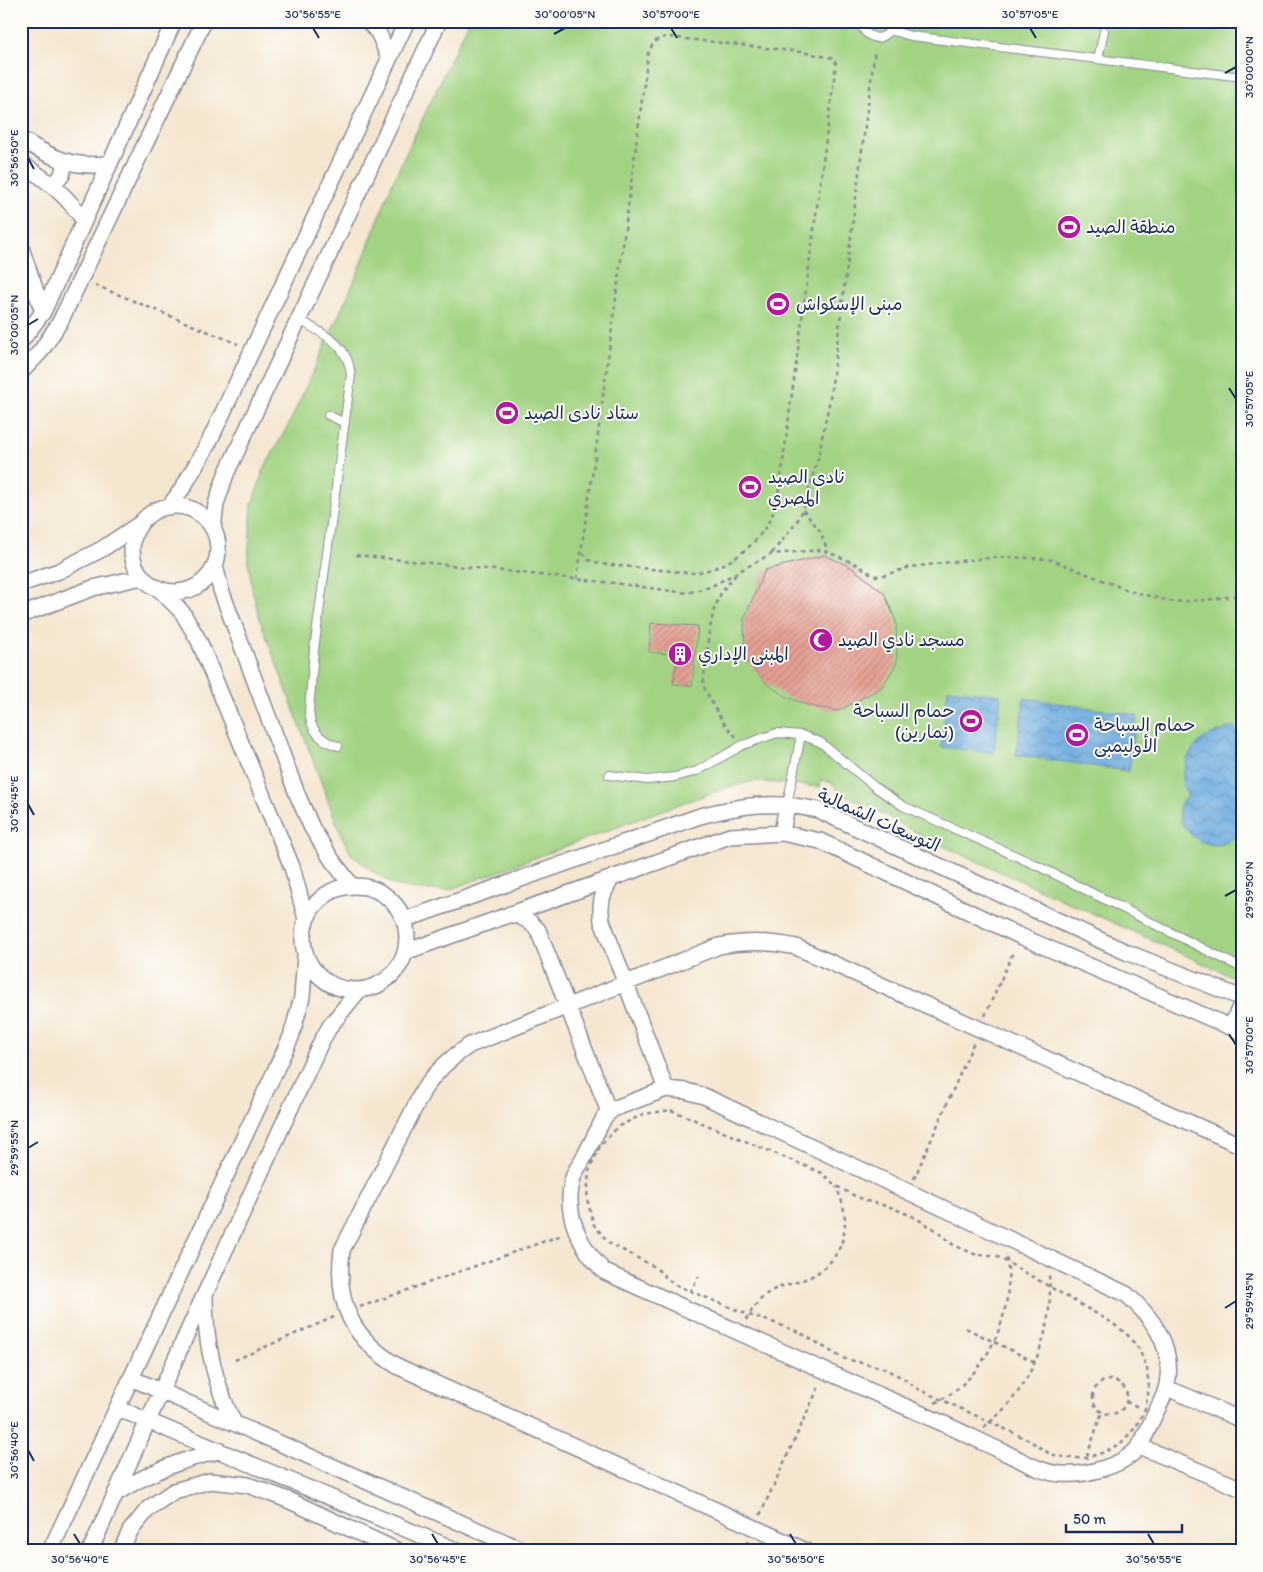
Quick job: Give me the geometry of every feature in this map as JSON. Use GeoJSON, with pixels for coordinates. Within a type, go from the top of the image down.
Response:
{"type":"FeatureCollection","features":[{"type":"Feature","properties":{"kind":"street"},"geometry":{"type":"LineString","coordinates":[[21,341],[43,312],[174,21]]}},
{"type":"Feature","properties":{"kind":"street"},"geometry":{"type":"LineString","coordinates":[[21,372],[40,351],[60,322],[204,21]]}},
{"type":"Feature","properties":{"kind":"street"},"geometry":{"type":"LineString","coordinates":[[368,21],[379,34],[389,58]]}},
{"type":"Feature","properties":{"kind":"street"},"geometry":{"type":"LineString","coordinates":[[169,507],[197,465],[209,442],[407,21]]}},
{"type":"Feature","properties":{"kind":"street"},"geometry":{"type":"LineString","coordinates":[[213,529],[216,504],[226,474],[439,21]]}},
{"type":"Feature","properties":{"kind":"street"},"geometry":{"type":"LineString","coordinates":[[21,139],[41,151],[79,166],[110,164]]}},
{"type":"Feature","properties":{"kind":"street"},"geometry":{"type":"LineString","coordinates":[[53,186],[62,175],[64,161]]}},
{"type":"Feature","properties":{"kind":"street"},"geometry":{"type":"LineString","coordinates":[[21,164],[42,176],[65,196],[84,221]]}},
{"type":"Feature","properties":{"kind":"street"},"geometry":{"type":"LineString","coordinates":[[21,248],[43,312]]}},
{"type":"Feature","properties":{"kind":"street"},"geometry":{"type":"LineString","coordinates":[[272,309],[298,319]]}},
{"type":"Feature","properties":{"kind":"street"},"geometry":{"type":"LineString","coordinates":[[21,584],[59,571],[102,549],[150,515],[169,507],[182,507],[195,511],[205,518],[213,529],[218,540],[218,553],[215,565],[208,577],[198,586],[185,591],[173,592],[151,585],[142,577],[136,567],[133,556],[136,532],[142,522]]}},
{"type":"Feature","properties":{"kind":"street"},"geometry":{"type":"LineString","coordinates":[[215,565],[221,590],[297,794],[312,828],[332,860],[352,886]]}},
{"type":"Feature","properties":{"kind":"street"},"geometry":{"type":"LineString","coordinates":[[21,614],[93,588],[142,577]]}},
{"type":"Feature","properties":{"kind":"street"},"geometry":{"type":"LineString","coordinates":[[158,588],[182,612],[199,641],[292,867],[306,920]]}},
{"type":"Feature","properties":{"kind":"street","name":"التوسعات الشمالية"},"geometry":{"type":"LineString","coordinates":[[404,920],[700,816],[740,806],[760,804],[787,805],[818,810],[1126,952],[1242,998]]}},
{"type":"Feature","properties":{"kind":"street"},"geometry":{"type":"LineString","coordinates":[[782,833],[787,805]]}},
{"type":"Feature","properties":{"kind":"street"},"geometry":{"type":"LineString","coordinates":[[405,952],[730,836],[782,833],[820,842],[1020,936],[1236,1030],[1242,1002]]}},
{"type":"Feature","properties":{"kind":"street"},"geometry":{"type":"LineString","coordinates":[[613,877],[601,898],[600,910],[602,921],[624,983],[666,1089]]}},
{"type":"Feature","properties":{"kind":"street"},"geometry":{"type":"LineString","coordinates":[[50,1551],[291,1037],[302,997],[305,956],[303,931],[306,920],[319,900],[329,893],[340,888],[363,886],[384,894],[395,905],[404,920],[407,941],[400,964],[388,978],[371,987],[359,990],[346,990],[332,986],[320,978],[305,956]]}},
{"type":"Feature","properties":{"kind":"street"},"geometry":{"type":"LineString","coordinates":[[510,914],[521,916],[538,930],[609,1112]]}},
{"type":"Feature","properties":{"kind":"street"},"geometry":{"type":"LineString","coordinates":[[806,1551],[399,1367],[383,1357],[368,1344],[356,1328],[346,1312],[340,1282],[342,1250],[428,1083],[452,1056],[470,1044],[719,946],[757,941],[777,943],[796,947],[1242,1146]]}},
{"type":"Feature","properties":{"kind":"street"},"geometry":{"type":"LineString","coordinates":[[90,1551],[205,1292],[320,1044],[330,1026],[359,990]]}},
{"type":"Feature","properties":{"kind":"street"},"geometry":{"type":"LineString","coordinates":[[666,1089],[686,1091],[704,1096],[1126,1294],[1142,1308],[1156,1326],[1165,1345],[1169,1367],[1167,1388],[1139,1446],[1111,1466],[1086,1473],[1061,1474],[1044,1471],[918,1412],[605,1272],[583,1246],[576,1231],[570,1206],[572,1180],[605,1116],[609,1112],[666,1089]]}},
{"type":"Feature","properties":{"kind":"street"},"geometry":{"type":"LineString","coordinates":[[205,1292],[206,1331],[209,1350],[218,1388],[234,1423]]}},
{"type":"Feature","properties":{"kind":"street"},"geometry":{"type":"LineString","coordinates":[[131,1378],[525,1551]]}},
{"type":"Feature","properties":{"kind":"street"},"geometry":{"type":"LineString","coordinates":[[1167,1388],[1242,1420]]}},
{"type":"Feature","properties":{"kind":"street"},"geometry":{"type":"LineString","coordinates":[[117,1408],[458,1551]]}},
{"type":"Feature","properties":{"kind":"street"},"geometry":{"type":"LineString","coordinates":[[1139,1446],[1242,1489]]}},
{"type":"Feature","properties":{"kind":"street"},"geometry":{"type":"LineString","coordinates":[[115,1494],[165,1467],[183,1460],[220,1451]]}},
{"type":"Feature","properties":{"kind":"street"},"geometry":{"type":"LineString","coordinates":[[121,1551],[130,1531],[148,1508],[174,1491],[210,1481],[248,1485],[288,1500],[398,1551]]}},
{"type":"Feature","properties":{"kind":"lane"},"geometry":{"type":"LineString","coordinates":[[862,21],[866,34],[876,38],[882,37],[890,30],[892,21]]}},
{"type":"Feature","properties":{"kind":"lane"},"geometry":{"type":"LineString","coordinates":[[890,30],[903,35],[1242,77]]}},
{"type":"Feature","properties":{"kind":"lane"},"geometry":{"type":"LineString","coordinates":[[1098,59],[1104,31]]}},
{"type":"Feature","properties":{"kind":"lane"},"geometry":{"type":"LineString","coordinates":[[298,319],[339,345],[348,358],[351,375],[314,650],[309,711],[310,719],[317,734],[330,744],[338,746]]}},
{"type":"Feature","properties":{"kind":"lane"},"geometry":{"type":"LineString","coordinates":[[328,415],[345,423]]}},
{"type":"Feature","properties":{"kind":"lane"},"geometry":{"type":"LineString","coordinates":[[609,776],[648,780],[675,778],[697,771],[743,745],[777,733],[801,735],[820,742],[875,787],[903,806],[1036,866],[1242,968]]}},
{"type":"Feature","properties":{"kind":"lane"},"geometry":{"type":"LineString","coordinates":[[787,805],[801,735]]}},
{"type":"Feature","properties":{"kind":"path"},"geometry":{"type":"LineString","coordinates":[[577,579],[648,54],[652,46],[662,38],[669,37],[802,52],[833,58],[836,64],[829,130],[818,191],[780,484],[773,512],[758,536],[743,552],[724,565],[704,572],[690,573],[602,564],[588,560],[581,550]]}},
{"type":"Feature","properties":{"kind":"path"},"geometry":{"type":"LineString","coordinates":[[356,555],[687,593],[710,587],[771,554],[796,523],[803,510],[818,458],[830,399],[876,38]]}},
{"type":"Feature","properties":{"kind":"path"},"geometry":{"type":"LineString","coordinates":[[80,278],[253,350]]}},
{"type":"Feature","properties":{"kind":"path"},"geometry":{"type":"LineString","coordinates":[[803,510],[820,531],[828,552]]}},
{"type":"Feature","properties":{"kind":"path"},"geometry":{"type":"LineString","coordinates":[[771,554],[821,550],[858,565],[873,575],[885,575],[910,567],[997,557],[1032,558],[1052,560],[1130,591],[1174,602],[1242,595]]}},
{"type":"Feature","properties":{"kind":"path"},"geometry":{"type":"LineString","coordinates":[[739,571],[722,591],[714,609],[708,633],[703,685],[724,723],[743,745]]}},
{"type":"Feature","properties":{"kind":"path"},"geometry":{"type":"LineString","coordinates":[[909,1192],[1020,936]]}},
{"type":"Feature","properties":{"kind":"path"},"geometry":{"type":"LineString","coordinates":[[672,1110],[822,1173],[835,1185],[867,1202],[890,1207],[912,1216],[933,1228],[952,1244],[974,1254],[998,1257],[1126,1333],[1139,1349],[1147,1368],[1148,1396],[1145,1409],[1136,1427],[1122,1442],[1105,1452],[1086,1458],[1068,1458],[1050,1454],[1029,1440],[918,1390],[901,1377],[883,1368],[842,1358],[799,1332],[749,1315],[673,1284],[655,1267],[609,1243],[594,1225],[587,1199],[589,1171],[600,1146],[619,1126],[644,1114],[672,1110]]}},
{"type":"Feature","properties":{"kind":"path"},"geometry":{"type":"LineString","coordinates":[[739,1332],[756,1303],[767,1293],[780,1286],[808,1278],[820,1271],[830,1262],[838,1250],[844,1238],[846,1210],[842,1197],[835,1185]]}},
{"type":"Feature","properties":{"kind":"path"},"geometry":{"type":"LineString","coordinates":[[235,1360],[346,1312],[576,1231]]}},
{"type":"Feature","properties":{"kind":"path"},"geometry":{"type":"LineString","coordinates":[[918,1412],[957,1389],[972,1375],[994,1342],[1006,1304],[1008,1284],[1008,1264],[1002,1235]]}},
{"type":"Feature","properties":{"kind":"path"},"geometry":{"type":"LineString","coordinates":[[971,1437],[990,1422],[1016,1395],[1035,1362],[1047,1326],[1050,1287],[1047,1256]]}},
{"type":"Feature","properties":{"kind":"path"},"geometry":{"type":"LineString","coordinates":[[682,1307],[699,1276]]}},
{"type":"Feature","properties":{"kind":"path"},"geometry":{"type":"LineString","coordinates":[[966,1328],[1035,1362]]}},
{"type":"Feature","properties":{"kind":"path"},"geometry":{"type":"LineString","coordinates":[[743,1551],[826,1371]]}},
{"type":"Feature","properties":{"kind":"path"},"geometry":{"type":"LineString","coordinates":[[1118,1382],[1125,1391],[1126,1402],[1119,1412],[1108,1414],[1102,1412],[1095,1404],[1094,1392],[1101,1383],[1118,1382]]}},
{"type":"Feature","properties":{"kind":"path"},"geometry":{"type":"LineString","coordinates":[[1086,1458],[1102,1412]]}},
{"type":"Feature","properties":{"kind":"green space","name":"نادى الصيد المصري"},"geometry":{"type":"Polygon","coordinates":[[[469,21],[1233,21],[1242,23],[1242,981],[926,838],[869,806],[840,793],[832,783],[822,780],[820,787],[755,781],[729,787],[449,890],[421,890],[395,885],[372,871],[351,854],[340,832],[261,623],[253,593],[248,561],[252,504],[264,469],[290,422],[358,273],[393,181],[469,21]]]}},
{"type":"Feature","properties":{"kind":"water","name":"حمام السباحة (تمارين)"},"geometry":{"type":"Polygon","coordinates":[[[948,689],[1001,695],[994,753],[941,747],[948,689]]]}},
{"type":"Feature","properties":{"kind":"water","name":"حمام السباحة الأوليمبى"},"geometry":{"type":"Polygon","coordinates":[[[1024,698],[1137,715],[1129,771],[1016,755],[1024,698]]]}},
{"type":"Feature","properties":{"kind":"water"},"geometry":{"type":"Polygon","coordinates":[[[1234,726],[1242,748],[1242,820],[1237,823],[1240,832],[1223,844],[1208,844],[1193,836],[1182,824],[1179,809],[1188,796],[1182,784],[1183,775],[1187,759],[1200,741],[1234,726]]]}},
{"type":"Feature","properties":{"kind":"building","name":"مسجد نادي الصيد"},"geometry":{"type":"Polygon","coordinates":[[[825,555],[851,567],[884,593],[896,621],[897,663],[881,688],[838,711],[810,706],[787,697],[768,685],[745,659],[744,619],[765,570],[825,555]]]}},
{"type":"Feature","properties":{"kind":"building","name":"المبنى الإداري"},"geometry":{"type":"Polygon","coordinates":[[[651,623],[698,626],[692,686],[673,684],[678,655],[649,652],[651,623]]]}},
{"type":"Feature","properties":{"kind":"place","name":"منطقة الصيد"},"geometry":{"type":"Point","coordinates":[1069,227]}},
{"type":"Feature","properties":{"kind":"place","name":"مبنى الإسكواش"},"geometry":{"type":"Point","coordinates":[778,304]}},
{"type":"Feature","properties":{"kind":"place","name":"ستاد نادى الصيد"},"geometry":{"type":"Point","coordinates":[507,413]}},
{"type":"Feature","properties":{"kind":"place","name":"نادى الصيد المصري"},"geometry":{"type":"Point","coordinates":[750,487]}},
{"type":"Feature","properties":{"kind":"place","name":"مسجد نادي الصيد"},"geometry":{"type":"Point","coordinates":[821,640]}},
{"type":"Feature","properties":{"kind":"place","name":"المبنى الإداري"},"geometry":{"type":"Point","coordinates":[680,654]}},
{"type":"Feature","properties":{"kind":"place","name":"حمام السباحة (تمارين)"},"geometry":{"type":"Point","coordinates":[971,721]}},
{"type":"Feature","properties":{"kind":"place","name":"حمام السباحة الأوليمبى"},"geometry":{"type":"Point","coordinates":[1077,735]}}]}
